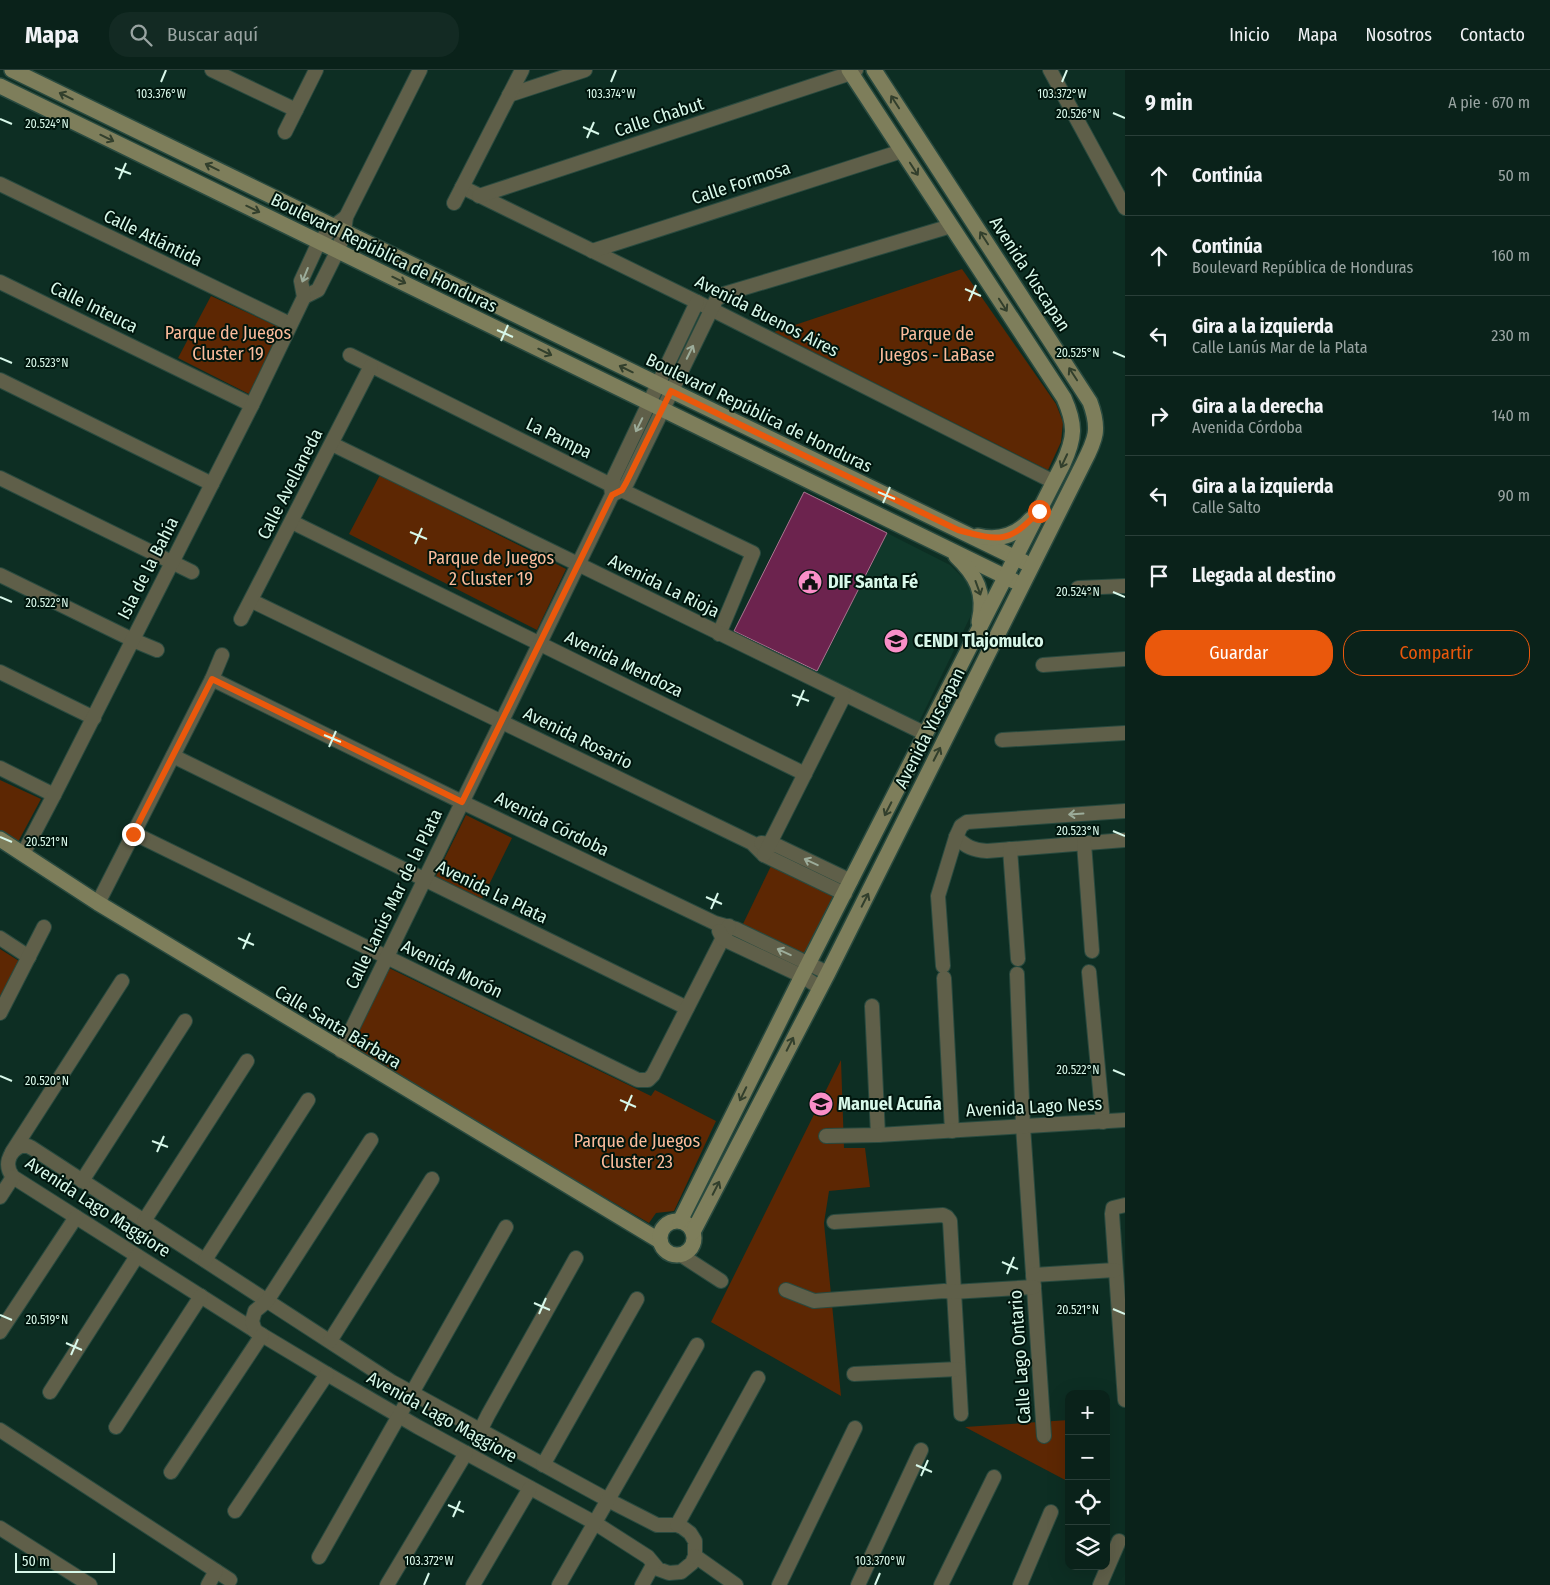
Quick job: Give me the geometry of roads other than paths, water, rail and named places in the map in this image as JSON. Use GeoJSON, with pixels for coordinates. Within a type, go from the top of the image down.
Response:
{"type":"FeatureCollection","features":[{"type":"Feature","properties":{"kind":"street","name":"Boulevard República de Honduras"},"geometry":{"type":"LineString","coordinates":[[12,70],[341,225],[665,388],[1032,566]]}},
{"type":"Feature","properties":{"kind":"street"},"geometry":{"type":"LineString","coordinates":[[212,70],[296,110]]}},
{"type":"Feature","properties":{"kind":"street"},"geometry":{"type":"LineString","coordinates":[[285,132],[316,70]]}},
{"type":"Feature","properties":{"kind":"street","name":"Isla de la Bahía"},"geometry":{"type":"LineString","coordinates":[[22,854],[94,718],[252,405],[304,297],[318,290],[338,250],[341,225],[420,70]]}},
{"type":"Feature","properties":{"kind":"street"},"geometry":{"type":"LineString","coordinates":[[454,203],[522,70]]}},
{"type":"Feature","properties":{"kind":"street"},"geometry":{"type":"LineString","coordinates":[[509,95],[585,70]]}},
{"type":"Feature","properties":{"kind":"street","name":"Avenida Yuscapan"},"geometry":{"type":"LineString","coordinates":[[693,1232],[828,973],[1092,447],[1096,432],[1096,417],[1082,388],[874,70]]}},
{"type":"Feature","properties":{"kind":"street"},"geometry":{"type":"LineString","coordinates":[[1050,70],[1125,208]]}},
{"type":"Feature","properties":{"kind":"street","name":"Avenida Yuscapan"},"geometry":{"type":"LineString","coordinates":[[680,1221],[805,970],[1054,482],[1070,449],[1074,431],[1071,414],[1064,398],[852,71]]}},
{"type":"Feature","properties":{"kind":"street","name":"Calle Chabut"},"geometry":{"type":"LineString","coordinates":[[479,196],[852,71]]}},
{"type":"Feature","properties":{"kind":"street","name":"Boulevard República de Honduras"},"geometry":{"type":"LineString","coordinates":[[0,86],[1022,585]]}},
{"type":"Feature","properties":{"kind":"street","name":"Calle Formosa"},"geometry":{"type":"LineString","coordinates":[[592,251],[902,150]]}},
{"type":"Feature","properties":{"kind":"street","name":"Calle Atlántida"},"geometry":{"type":"LineString","coordinates":[[0,184],[290,324]]}},
{"type":"Feature","properties":{"kind":"street","name":"Avenida Buenos Aires"},"geometry":{"type":"LineString","coordinates":[[462,187],[697,302],[1054,482]]}},
{"type":"Feature","properties":{"kind":"street","name":"Isla de la Bahía"},"geometry":{"type":"LineString","coordinates":[[304,297],[301,281],[319,242],[341,225]]}},
{"type":"Feature","properties":{"kind":"street","name":"Calle Lanús Mar de la Plata"},"geometry":{"type":"LineString","coordinates":[[341,1051],[665,388],[716,300],[724,294],[951,226]]}},
{"type":"Feature","properties":{"kind":"street","name":"Calle Inteuca"},"geometry":{"type":"LineString","coordinates":[[0,282],[252,405]]}},
{"type":"Feature","properties":{"kind":"street","name":"Calle Lanús Mar de la Plata"},"geometry":{"type":"LineString","coordinates":[[665,388],[697,302]]}},
{"type":"Feature","properties":{"kind":"street","name":"La Pampa"},"geometry":{"type":"LineString","coordinates":[[350,355],[615,490],[753,553],[719,634]]}},
{"type":"Feature","properties":{"kind":"street","name":"Calle Avellaneda"},"geometry":{"type":"LineString","coordinates":[[241,619],[372,366]]}},
{"type":"Feature","properties":{"kind":"street"},"geometry":{"type":"LineString","coordinates":[[0,380],[212,484]]}},
{"type":"Feature","properties":{"kind":"street","name":"Avenida La Rioja"},"geometry":{"type":"LineString","coordinates":[[332,444],[844,696],[926,734]]}},
{"type":"Feature","properties":{"kind":"street"},"geometry":{"type":"LineString","coordinates":[[0,478],[192,572]]}},
{"type":"Feature","properties":{"kind":"street"},"geometry":{"type":"LineString","coordinates":[[958,530],[986,538],[1014,534],[1024,528],[1039,511]]}},
{"type":"Feature","properties":{"kind":"street","name":"Avenida Mendoza"},"geometry":{"type":"LineString","coordinates":[[292,522],[805,774]]}},
{"type":"Feature","properties":{"kind":"street"},"geometry":{"type":"LineString","coordinates":[[949,550],[966,566],[978,584],[982,611],[976,636]]}},
{"type":"Feature","properties":{"kind":"street"},"geometry":{"type":"LineString","coordinates":[[0,575],[157,650]]}},
{"type":"Feature","properties":{"kind":"street"},"geometry":{"type":"LineString","coordinates":[[1078,588],[1125,586]]}},
{"type":"Feature","properties":{"kind":"street","name":"Avenida Rosario"},"geometry":{"type":"LineString","coordinates":[[252,601],[848,888]]}},
{"type":"Feature","properties":{"kind":"street"},"geometry":{"type":"LineString","coordinates":[[98,903],[212,679],[222,655]]}},
{"type":"Feature","properties":{"kind":"street"},"geometry":{"type":"LineString","coordinates":[[1043,665],[1125,658]]}},
{"type":"Feature","properties":{"kind":"street"},"geometry":{"type":"LineString","coordinates":[[0,672],[94,718]]}},
{"type":"Feature","properties":{"kind":"street","name":"Avenida Córdoba"},"geometry":{"type":"LineString","coordinates":[[212,679],[462,802],[715,923],[726,933]]}},
{"type":"Feature","properties":{"kind":"street"},"geometry":{"type":"LineString","coordinates":[[767,849],[844,696]]}},
{"type":"Feature","properties":{"kind":"street"},"geometry":{"type":"LineString","coordinates":[[1002,740],[1125,733]]}},
{"type":"Feature","properties":{"kind":"street","name":"Avenida La Plata"},"geometry":{"type":"LineString","coordinates":[[173,756],[687,1008]]}},
{"type":"Feature","properties":{"kind":"street"},"geometry":{"type":"LineString","coordinates":[[0,768],[54,795]]}},
{"type":"Feature","properties":{"kind":"street"},"geometry":{"type":"LineString","coordinates":[[952,1131],[938,896],[961,826],[968,822],[1125,811]]}},
{"type":"Feature","properties":{"kind":"street","name":"Avenida Morón"},"geometry":{"type":"LineString","coordinates":[[133,834],[638,1080],[648,1080],[653,1075],[687,1008]]}},
{"type":"Feature","properties":{"kind":"street"},"geometry":{"type":"LineString","coordinates":[[956,837],[973,850],[986,851],[1125,840]]}},
{"type":"Feature","properties":{"kind":"street","name":"Calle Santa Bárbara"},"geometry":{"type":"LineString","coordinates":[[0,839],[98,903],[341,1051],[660,1241]]}},
{"type":"Feature","properties":{"kind":"street"},"geometry":{"type":"LineString","coordinates":[[1084,843],[1092,951]]}},
{"type":"Feature","properties":{"kind":"street"},"geometry":{"type":"LineString","coordinates":[[1010,849],[1018,959]]}},
{"type":"Feature","properties":{"kind":"street"},"geometry":{"type":"LineString","coordinates":[[0,1013],[44,927]]}},
{"type":"Feature","properties":{"kind":"street"},"geometry":{"type":"LineString","coordinates":[[687,1008],[726,933],[805,970],[828,973]]}},
{"type":"Feature","properties":{"kind":"street"},"geometry":{"type":"LineString","coordinates":[[0,938],[29,957]]}},
{"type":"Feature","properties":{"kind":"street"},"geometry":{"type":"LineString","coordinates":[[805,970],[820,987]]}},
{"type":"Feature","properties":{"kind":"street"},"geometry":{"type":"LineString","coordinates":[[1089,972],[1103,1122]]}},
{"type":"Feature","properties":{"kind":"street","name":"Calle Lago Ontario"},"geometry":{"type":"LineString","coordinates":[[1017,974],[1023,1126],[1044,1436]]}},
{"type":"Feature","properties":{"kind":"street"},"geometry":{"type":"LineString","coordinates":[[11,1155],[122,981]]}},
{"type":"Feature","properties":{"kind":"street"},"geometry":{"type":"LineString","coordinates":[[872,1006],[878,1135]]}},
{"type":"Feature","properties":{"kind":"street"},"geometry":{"type":"LineString","coordinates":[[82,1181],[185,1021]]}},
{"type":"Feature","properties":{"kind":"street"},"geometry":{"type":"LineString","coordinates":[[144,1221],[247,1061]]}},
{"type":"Feature","properties":{"kind":"street"},"geometry":{"type":"LineString","coordinates":[[205,1260],[308,1100]]}},
{"type":"Feature","properties":{"kind":"street","name":"Avenida Lago Ness"},"geometry":{"type":"LineString","coordinates":[[826,1136],[878,1135],[1125,1120]]}},
{"type":"Feature","properties":{"kind":"street"},"geometry":{"type":"LineString","coordinates":[[171,1472],[259,1333],[252,1321],[255,1311],[267,1301],[371,1140]]}},
{"type":"Feature","properties":{"kind":"street","name":"Avenida Lago Maggiore"},"geometry":{"type":"LineString","coordinates":[[677,1525],[657,1525],[412,1393],[28,1146],[16,1148],[11,1155],[8,1166],[13,1177],[326,1374],[595,1523],[648,1557],[658,1569],[669,1573],[681,1572],[692,1563],[695,1556]]}},
{"type":"Feature","properties":{"kind":"street"},"geometry":{"type":"LineString","coordinates":[[0,1197],[13,1177]]}},
{"type":"Feature","properties":{"kind":"street"},"geometry":{"type":"LineString","coordinates":[[330,1341],[432,1179]]}},
{"type":"Feature","properties":{"kind":"street"},"geometry":{"type":"LineString","coordinates":[[1119,1206],[1112,1214],[1115,1270],[1122,1308],[1125,1400]]}},
{"type":"Feature","properties":{"kind":"street"},"geometry":{"type":"LineString","coordinates":[[834,1222],[947,1216],[950,1221],[961,1414]]}},
{"type":"Feature","properties":{"kind":"street"},"geometry":{"type":"LineString","coordinates":[[0,1332],[76,1217]]}},
{"type":"Feature","properties":{"kind":"street"},"geometry":{"type":"LineString","coordinates":[[674,1221],[686,1223],[693,1232],[694,1243],[691,1248],[681,1255],[676,1256],[665,1251],[660,1241],[664,1226],[674,1221]]}},
{"type":"Feature","properties":{"kind":"street"},"geometry":{"type":"LineString","coordinates":[[319,1557],[506,1227]]}},
{"type":"Feature","properties":{"kind":"street"},"geometry":{"type":"LineString","coordinates":[[681,1255],[721,1281]]}},
{"type":"Feature","properties":{"kind":"street"},"geometry":{"type":"LineString","coordinates":[[50,1392],[137,1256]]}},
{"type":"Feature","properties":{"kind":"street"},"geometry":{"type":"LineString","coordinates":[[480,1431],[576,1258]]}},
{"type":"Feature","properties":{"kind":"street"},"geometry":{"type":"LineString","coordinates":[[786,1290],[814,1301],[944,1291],[953,1292],[1115,1270]]}},
{"type":"Feature","properties":{"kind":"street"},"geometry":{"type":"LineString","coordinates":[[116,1427],[201,1296]]}},
{"type":"Feature","properties":{"kind":"street"},"geometry":{"type":"LineString","coordinates":[[543,1465],[637,1299]]}},
{"type":"Feature","properties":{"kind":"street"},"geometry":{"type":"LineString","coordinates":[[559,1585],[697,1345]]}},
{"type":"Feature","properties":{"kind":"street"},"geometry":{"type":"LineString","coordinates":[[854,1374],[958,1369]]}},
{"type":"Feature","properties":{"kind":"street"},"geometry":{"type":"LineString","coordinates":[[235,1511],[326,1374]]}},
{"type":"Feature","properties":{"kind":"street"},"geometry":{"type":"LineString","coordinates":[[736,1585],[695,1556],[695,1541],[690,1533],[677,1525],[758,1378]]}},
{"type":"Feature","properties":{"kind":"street"},"geometry":{"type":"LineString","coordinates":[[779,1585],[854,1428]]}},
{"type":"Feature","properties":{"kind":"street"},"geometry":{"type":"LineString","coordinates":[[0,1430],[230,1580]]}},
{"type":"Feature","properties":{"kind":"street"},"geometry":{"type":"LineString","coordinates":[[858,1585],[921,1450]]}},
{"type":"Feature","properties":{"kind":"street"},"geometry":{"type":"LineString","coordinates":[[387,1585],[466,1453]]}},
{"type":"Feature","properties":{"kind":"street"},"geometry":{"type":"LineString","coordinates":[[941,1585],[994,1477]]}},
{"type":"Feature","properties":{"kind":"street"},"geometry":{"type":"LineString","coordinates":[[474,1585],[530,1488]]}},
{"type":"Feature","properties":{"kind":"street"},"geometry":{"type":"LineString","coordinates":[[1020,1585],[1051,1512]]}},
{"type":"Feature","properties":{"kind":"street"},"geometry":{"type":"LineString","coordinates":[[0,1528],[90,1585]]}},
{"type":"Feature","properties":{"kind":"street"},"geometry":{"type":"LineString","coordinates":[[1100,1585],[1119,1541]]}},
{"type":"Feature","properties":{"kind":"street"},"geometry":{"type":"LineString","coordinates":[[642,1585],[653,1565]]}},
{"type":"Feature","properties":{"kind":"street"},"geometry":{"type":"LineString","coordinates":[[208,1585],[216,1571]]}},
{"type":"Feature","properties":{"kind":"place","name":"DIF Santa Fé"},"geometry":{"type":"Point","coordinates":[810,582]}},
{"type":"Feature","properties":{"kind":"place","name":"CENDI Tlajomulco"},"geometry":{"type":"Point","coordinates":[896,641]}},
{"type":"Feature","properties":{"kind":"place","name":"Manuel Acuña"},"geometry":{"type":"Point","coordinates":[821,1104]}},
{"type":"Feature","properties":{"kind":"park label","name":"Parque de Juegos Cluster 19"},"geometry":{"type":"Point","coordinates":[228,343]}},
{"type":"Feature","properties":{"kind":"park label","name":"Parque de Juegos - LaBase"},"geometry":{"type":"Point","coordinates":[937,344]}},
{"type":"Feature","properties":{"kind":"park label","name":"Parque de Juegos 2 Cluster 19"},"geometry":{"type":"Point","coordinates":[491,568]}},
{"type":"Feature","properties":{"kind":"park label","name":"Parque de Juegos Cluster 23"},"geometry":{"type":"Point","coordinates":[637,1151]}}]}
